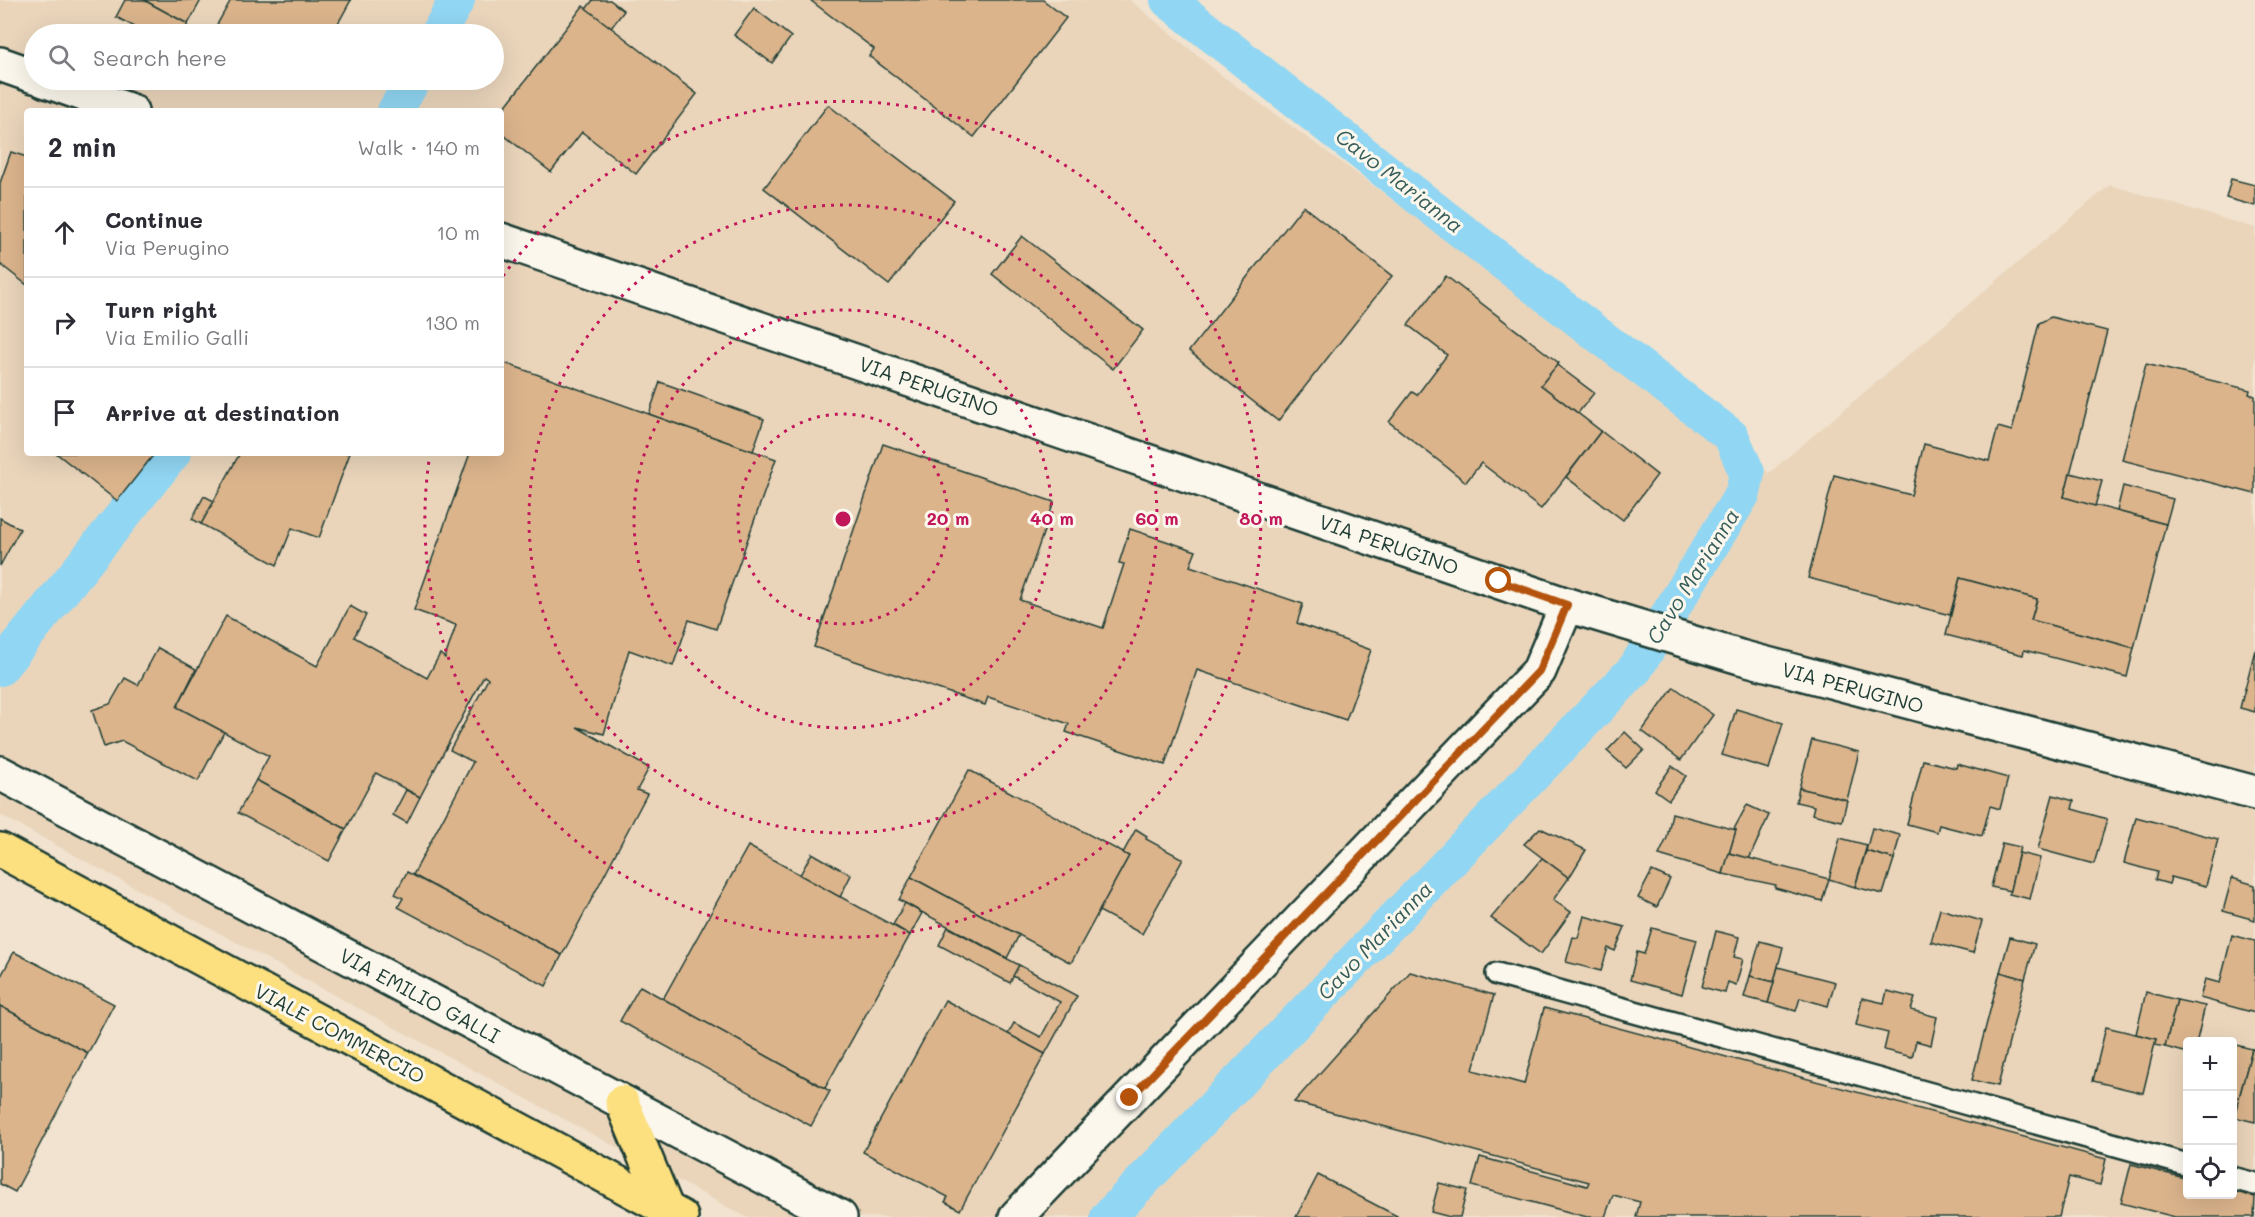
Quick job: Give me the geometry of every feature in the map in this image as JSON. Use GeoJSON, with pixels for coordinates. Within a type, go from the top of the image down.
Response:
{"type":"FeatureCollection","features":[{"type":"Feature","properties":{"kind":"main road","name":"VIALE COMMERCIO"},"geometry":{"type":"LineString","coordinates":[[0,850],[674,1213]]}},
{"type":"Feature","properties":{"kind":"main road"},"geometry":{"type":"LineString","coordinates":[[622,1102],[674,1213]]}},
{"type":"Feature","properties":{"kind":"street"},"geometry":{"type":"LineString","coordinates":[[0,64],[24,72]]}},
{"type":"Feature","properties":{"kind":"street"},"geometry":{"type":"LineString","coordinates":[[72,90],[123,108]]}},
{"type":"Feature","properties":{"kind":"street","name":"VIA PERUGINO"},"geometry":{"type":"LineString","coordinates":[[504,241],[1567,605],[1740,657],[2255,793]]}},
{"type":"Feature","properties":{"kind":"street"},"geometry":{"type":"LineString","coordinates":[[1016,1217],[1539,671],[1567,605]]}},
{"type":"Feature","properties":{"kind":"street","name":"VIA EMILIO GALLI"},"geometry":{"type":"LineString","coordinates":[[0,773],[840,1217]]}},
{"type":"Feature","properties":{"kind":"lane"},"geometry":{"type":"LineString","coordinates":[[1497,974],[2183,1164]]}},
{"type":"Feature","properties":{"kind":"lane"},"geometry":{"type":"LineString","coordinates":[[2237,1179],[2255,1184]]}},
{"type":"Feature","properties":{"kind":"shaded area"},"geometry":{"type":"Polygon","coordinates":[[[0,0],[1130,0],[1221,75],[1769,473],[2110,185],[2255,228],[2255,1217],[746,1217],[0,815],[0,0]]]}},
{"type":"Feature","properties":{"kind":"building"},"geometry":{"type":"Polygon","coordinates":[[[125,0],[144,0],[188,24],[129,24],[116,17],[125,0]]]}},
{"type":"Feature","properties":{"kind":"building"},"geometry":{"type":"Polygon","coordinates":[[[144,0],[201,0],[188,24],[144,0]]]}},
{"type":"Feature","properties":{"kind":"building"},"geometry":{"type":"Polygon","coordinates":[[[231,0],[351,0],[338,24],[217,24],[231,0]]]}},
{"type":"Feature","properties":{"kind":"building"},"geometry":{"type":"Polygon","coordinates":[[[593,0],[610,0],[624,11],[611,28],[586,9],[593,0]]]}},
{"type":"Feature","properties":{"kind":"building"},"geometry":{"type":"Polygon","coordinates":[[[810,0],[1043,0],[1066,18],[974,137],[869,56],[874,49],[810,0]]]}},
{"type":"Feature","properties":{"kind":"building"},"geometry":{"type":"Polygon","coordinates":[[[583,6],[697,94],[636,174],[582,132],[551,172],[504,135],[504,108],[583,6]]]}},
{"type":"Feature","properties":{"kind":"building"},"geometry":{"type":"Polygon","coordinates":[[[754,8],[791,37],[772,63],[734,35],[754,8]]]}},
{"type":"Feature","properties":{"kind":"building"},"geometry":{"type":"Polygon","coordinates":[[[828,105],[954,201],[889,285],[764,188],[828,105]]]}},
{"type":"Feature","properties":{"kind":"building"},"geometry":{"type":"Polygon","coordinates":[[[11,152],[24,156],[24,283],[0,264],[0,183],[11,152]]]}},
{"type":"Feature","properties":{"kind":"building"},"geometry":{"type":"Polygon","coordinates":[[[2231,179],[2255,185],[2255,206],[2226,198],[2231,179]]]}},
{"type":"Feature","properties":{"kind":"building"},"geometry":{"type":"Polygon","coordinates":[[[1303,206],[1392,276],[1278,421],[1189,351],[1303,206]]]}},
{"type":"Feature","properties":{"kind":"building"},"geometry":{"type":"Polygon","coordinates":[[[1022,236],[1143,330],[1113,369],[992,274],[1022,236]]]}},
{"type":"Feature","properties":{"kind":"building"},"geometry":{"type":"Polygon","coordinates":[[[1446,276],[1559,363],[1541,385],[1601,431],[1541,509],[1481,463],[1466,482],[1389,422],[1412,392],[1417,395],[1447,355],[1408,325],[1446,276]]]}},
{"type":"Feature","properties":{"kind":"building"},"geometry":{"type":"Polygon","coordinates":[[[2051,317],[2107,331],[2064,497],[2166,524],[2134,648],[2031,620],[2037,599],[1960,578],[1950,615],[1808,578],[1834,475],[1911,495],[1924,444],[1989,461],[1998,427],[2012,431],[2039,323],[2051,317]]]}},
{"type":"Feature","properties":{"kind":"building"},"geometry":{"type":"Polygon","coordinates":[[[504,363],[776,459],[716,629],[689,620],[673,666],[629,650],[604,734],[577,727],[649,768],[637,790],[647,794],[562,955],[413,875],[473,762],[450,750],[488,679],[484,676],[420,797],[376,773],[346,829],[256,780],[269,756],[177,707],[226,616],[317,666],[350,606],[366,615],[354,637],[427,678],[440,654],[445,658],[456,625],[414,610],[469,456],[504,456],[504,363]]]}},
{"type":"Feature","properties":{"kind":"building"},"geometry":{"type":"Polygon","coordinates":[[[2146,364],[2250,390],[2249,394],[2255,396],[2255,494],[2122,460],[2146,364]]]}},
{"type":"Feature","properties":{"kind":"building"},"geometry":{"type":"Polygon","coordinates":[[[1557,365],[1594,393],[1578,413],[1541,385],[1557,365]]]}},
{"type":"Feature","properties":{"kind":"building"},"geometry":{"type":"Polygon","coordinates":[[[660,382],[764,419],[753,451],[649,414],[660,382]]]}},
{"type":"Feature","properties":{"kind":"building"},"geometry":{"type":"Polygon","coordinates":[[[1601,431],[1657,475],[1623,520],[1566,477],[1601,431]]]}},
{"type":"Feature","properties":{"kind":"building"},"geometry":{"type":"Polygon","coordinates":[[[883,444],[1054,502],[1020,600],[1103,628],[1124,564],[1119,563],[1130,529],[1196,551],[1190,566],[1303,604],[1297,623],[1371,650],[1346,720],[1197,670],[1165,765],[1066,732],[1069,724],[988,697],[985,705],[814,647],[883,444]]]}},
{"type":"Feature","properties":{"kind":"building"},"geometry":{"type":"Polygon","coordinates":[[[60,456],[153,456],[117,501],[60,456]]]}},
{"type":"Feature","properties":{"kind":"building"},"geometry":{"type":"Polygon","coordinates":[[[238,456],[349,456],[319,538],[292,528],[277,565],[201,524],[238,456]]]}},
{"type":"Feature","properties":{"kind":"building"},"geometry":{"type":"Polygon","coordinates":[[[2070,473],[2102,481],[2095,506],[2064,497],[2070,473]]]}},
{"type":"Feature","properties":{"kind":"building"},"geometry":{"type":"Polygon","coordinates":[[[2123,486],[2173,499],[2166,524],[2117,511],[2123,486]]]}},
{"type":"Feature","properties":{"kind":"building"},"geometry":{"type":"Polygon","coordinates":[[[204,496],[214,501],[201,524],[192,519],[204,496]]]}},
{"type":"Feature","properties":{"kind":"building"},"geometry":{"type":"Polygon","coordinates":[[[0,518],[20,529],[0,566],[0,518]]]}},
{"type":"Feature","properties":{"kind":"building"},"geometry":{"type":"Polygon","coordinates":[[[1960,578],[2037,599],[2031,620],[2134,648],[2127,677],[2024,650],[2023,655],[1946,635],[1960,578]]]}},
{"type":"Feature","properties":{"kind":"building"},"geometry":{"type":"Polygon","coordinates":[[[158,648],[196,669],[177,707],[224,732],[198,781],[122,741],[104,747],[92,710],[110,704],[125,678],[138,685],[158,648]]]}},
{"type":"Feature","properties":{"kind":"building"},"geometry":{"type":"Polygon","coordinates":[[[2255,650],[2255,712],[2240,708],[2255,650]]]}},
{"type":"Feature","properties":{"kind":"building"},"geometry":{"type":"Polygon","coordinates":[[[1674,687],[1713,715],[1681,760],[1642,731],[1674,687]]]}},
{"type":"Feature","properties":{"kind":"building"},"geometry":{"type":"Polygon","coordinates":[[[1736,709],[1783,723],[1769,769],[1722,755],[1736,709]]]}},
{"type":"Feature","properties":{"kind":"building"},"geometry":{"type":"Polygon","coordinates":[[[1625,732],[1644,750],[1626,768],[1607,751],[1625,732]]]}},
{"type":"Feature","properties":{"kind":"building"},"geometry":{"type":"Polygon","coordinates":[[[1812,740],[1859,752],[1847,800],[1799,788],[1812,740]]]}},
{"type":"Feature","properties":{"kind":"building"},"geometry":{"type":"Polygon","coordinates":[[[1923,760],[1956,768],[1957,764],[2008,778],[2000,809],[1990,806],[1982,836],[1939,825],[1937,832],[1907,824],[1923,760]]]}},
{"type":"Feature","properties":{"kind":"building"},"geometry":{"type":"Polygon","coordinates":[[[1672,766],[1686,776],[1669,800],[1655,790],[1672,766]]]}},
{"type":"Feature","properties":{"kind":"building"},"geometry":{"type":"Polygon","coordinates":[[[969,770],[1129,856],[1071,963],[911,877],[969,770]]]}},
{"type":"Feature","properties":{"kind":"building"},"geometry":{"type":"Polygon","coordinates":[[[256,780],[346,829],[329,861],[238,813],[256,780]]]}},
{"type":"Feature","properties":{"kind":"building"},"geometry":{"type":"Polygon","coordinates":[[[1799,788],[1847,800],[1842,821],[1812,814],[1814,806],[1796,802],[1799,788]]]}},
{"type":"Feature","properties":{"kind":"building"},"geometry":{"type":"Polygon","coordinates":[[[406,790],[420,797],[407,823],[393,815],[406,790]]]}},
{"type":"Feature","properties":{"kind":"building"},"geometry":{"type":"Polygon","coordinates":[[[2053,795],[2074,801],[2072,809],[2107,819],[2094,864],[2038,849],[2053,795]]]}},
{"type":"Feature","properties":{"kind":"building"},"geometry":{"type":"Polygon","coordinates":[[[1747,805],[1769,815],[1749,859],[1729,853],[1736,830],[1734,829],[1747,805]]]}},
{"type":"Feature","properties":{"kind":"building"},"geometry":{"type":"Polygon","coordinates":[[[1672,813],[1736,830],[1723,874],[1659,855],[1667,838],[1672,813]]]}},
{"type":"Feature","properties":{"kind":"building"},"geometry":{"type":"Polygon","coordinates":[[[2136,817],[2218,839],[2206,886],[2171,877],[2169,884],[2155,880],[2157,872],[2124,863],[2136,817]]]}},
{"type":"Feature","properties":{"kind":"building"},"geometry":{"type":"Polygon","coordinates":[[[1540,828],[1586,850],[1569,878],[1524,844],[1540,828]]]}},
{"type":"Feature","properties":{"kind":"building"},"geometry":{"type":"Polygon","coordinates":[[[1872,828],[1900,835],[1894,859],[1866,851],[1872,828]]]}},
{"type":"Feature","properties":{"kind":"building"},"geometry":{"type":"Polygon","coordinates":[[[1136,829],[1147,836],[1146,839],[1183,859],[1142,934],[1099,911],[1129,856],[1123,853],[1136,829]]]}},
{"type":"Feature","properties":{"kind":"building"},"geometry":{"type":"Polygon","coordinates":[[[1840,838],[1867,845],[1855,887],[1829,879],[1840,838]]]}},
{"type":"Feature","properties":{"kind":"building"},"geometry":{"type":"Polygon","coordinates":[[[2002,843],[2020,847],[2010,891],[1991,887],[2002,843]]]}},
{"type":"Feature","properties":{"kind":"building"},"geometry":{"type":"Polygon","coordinates":[[[748,846],[910,935],[825,1088],[663,999],[748,846]]]}},
{"type":"Feature","properties":{"kind":"building"},"geometry":{"type":"Polygon","coordinates":[[[1866,851],[1894,859],[1883,894],[1855,887],[1866,851]]]}},
{"type":"Feature","properties":{"kind":"building"},"geometry":{"type":"Polygon","coordinates":[[[812,853],[851,875],[840,897],[800,875],[812,853]]]}},
{"type":"Feature","properties":{"kind":"building"},"geometry":{"type":"Polygon","coordinates":[[[1729,853],[1829,879],[1822,901],[1775,888],[1776,885],[1723,874],[1729,853]]]}},
{"type":"Feature","properties":{"kind":"building"},"geometry":{"type":"Polygon","coordinates":[[[2019,853],[2040,858],[2030,899],[2009,894],[2019,853]]]}},
{"type":"Feature","properties":{"kind":"building"},"geometry":{"type":"Polygon","coordinates":[[[1542,858],[1569,878],[1553,900],[1571,912],[1541,954],[1491,918],[1542,858]]]}},
{"type":"Feature","properties":{"kind":"building"},"geometry":{"type":"Polygon","coordinates":[[[1652,871],[1670,879],[1657,907],[1638,898],[1652,871]]]}},
{"type":"Feature","properties":{"kind":"building"},"geometry":{"type":"Polygon","coordinates":[[[407,872],[562,955],[546,986],[398,907],[403,898],[395,894],[407,872]]]}},
{"type":"Feature","properties":{"kind":"building"},"geometry":{"type":"Polygon","coordinates":[[[911,877],[1019,935],[1007,958],[899,900],[911,877]]]}},
{"type":"Feature","properties":{"kind":"building"},"geometry":{"type":"Polygon","coordinates":[[[2232,878],[2255,885],[2255,920],[2223,911],[2232,878]]]}},
{"type":"Feature","properties":{"kind":"building"},"geometry":{"type":"Polygon","coordinates":[[[905,903],[922,913],[910,935],[893,925],[905,903]]]}},
{"type":"Feature","properties":{"kind":"building"},"geometry":{"type":"Polygon","coordinates":[[[1940,909],[1982,921],[1973,953],[1931,942],[1940,909]]]}},
{"type":"Feature","properties":{"kind":"building"},"geometry":{"type":"Polygon","coordinates":[[[1584,916],[1625,927],[1615,951],[1608,948],[1601,971],[1566,962],[1573,937],[1578,938],[1584,916]]]}},
{"type":"Feature","properties":{"kind":"building"},"geometry":{"type":"Polygon","coordinates":[[[948,927],[1019,965],[1010,983],[939,945],[948,927]]]}},
{"type":"Feature","properties":{"kind":"building"},"geometry":{"type":"Polygon","coordinates":[[[1652,928],[1697,940],[1682,994],[1630,980],[1637,952],[1644,954],[1652,928]]]}},
{"type":"Feature","properties":{"kind":"building"},"geometry":{"type":"Polygon","coordinates":[[[1716,931],[1739,937],[1734,957],[1743,959],[1736,985],[1728,982],[1725,993],[1702,987],[1716,931]]]}},
{"type":"Feature","properties":{"kind":"building"},"geometry":{"type":"Polygon","coordinates":[[[2232,935],[2255,941],[2255,1013],[2200,998],[2205,979],[2220,983],[2232,935]]]}},
{"type":"Feature","properties":{"kind":"building"},"geometry":{"type":"Polygon","coordinates":[[[2010,937],[2035,944],[2025,979],[2000,972],[2010,937]]]}},
{"type":"Feature","properties":{"kind":"building"},"geometry":{"type":"Polygon","coordinates":[[[1760,941],[1783,947],[1774,982],[1750,976],[1760,941]]]}},
{"type":"Feature","properties":{"kind":"building"},"geometry":{"type":"Polygon","coordinates":[[[14,952],[114,1004],[88,1053],[0,1006],[0,978],[14,952]]]}},
{"type":"Feature","properties":{"kind":"building"},"geometry":{"type":"Polygon","coordinates":[[[1019,965],[1077,996],[1045,1054],[1008,1034],[1014,1023],[1041,1037],[1060,1002],[1013,976],[1019,965]]]}},
{"type":"Feature","properties":{"kind":"building"},"geometry":{"type":"Polygon","coordinates":[[[1778,967],[1835,982],[1828,1006],[1800,998],[1796,1011],[1768,1003],[1778,967]]]}},
{"type":"Feature","properties":{"kind":"building"},"geometry":{"type":"Polygon","coordinates":[[[1410,972],[1494,995],[1473,1070],[1524,1084],[1544,1008],[2106,1159],[2100,1185],[2069,1177],[2059,1217],[1636,1217],[1640,1202],[1613,1195],[1605,1217],[1587,1217],[1472,1186],[1480,1157],[1587,1186],[1589,1182],[1294,1102],[1410,972]]]}},
{"type":"Feature","properties":{"kind":"building"},"geometry":{"type":"Polygon","coordinates":[[[2000,972],[2025,979],[1998,1086],[1972,1080],[2000,972]]]}},
{"type":"Feature","properties":{"kind":"building"},"geometry":{"type":"Polygon","coordinates":[[[1750,976],[1774,982],[1768,1003],[1744,997],[1750,976]]]}},
{"type":"Feature","properties":{"kind":"building"},"geometry":{"type":"Polygon","coordinates":[[[640,986],[830,1091],[811,1126],[620,1021],[640,986]]]}},
{"type":"Feature","properties":{"kind":"building"},"geometry":{"type":"Polygon","coordinates":[[[1887,991],[1915,998],[1911,1010],[1937,1017],[1931,1045],[1916,1041],[1912,1057],[1884,1050],[1888,1033],[1856,1025],[1862,998],[1884,1003],[1887,991]]]}},
{"type":"Feature","properties":{"kind":"building"},"geometry":{"type":"Polygon","coordinates":[[[2146,992],[2177,1000],[2165,1047],[2154,1045],[2156,1039],[2136,1034],[2146,992]]]}},
{"type":"Feature","properties":{"kind":"building"},"geometry":{"type":"Polygon","coordinates":[[[945,1000],[1045,1054],[960,1210],[945,1202],[948,1197],[863,1152],[945,1000]]]}},
{"type":"Feature","properties":{"kind":"building"},"geometry":{"type":"Polygon","coordinates":[[[2177,1000],[2205,1006],[2198,1037],[2183,1037],[2183,1052],[2165,1047],[2177,1000]]]}},
{"type":"Feature","properties":{"kind":"building"},"geometry":{"type":"Polygon","coordinates":[[[0,1006],[88,1053],[15,1192],[0,1184],[0,1006]]]}},
{"type":"Feature","properties":{"kind":"building"},"geometry":{"type":"Polygon","coordinates":[[[2106,1027],[2156,1039],[2143,1093],[2093,1081],[2106,1027]]]}},
{"type":"Feature","properties":{"kind":"building"},"geometry":{"type":"Polygon","coordinates":[[[2237,1045],[2252,1049],[2237,1106],[2237,1045]]]}},
{"type":"Feature","properties":{"kind":"building"},"geometry":{"type":"Polygon","coordinates":[[[2252,1049],[2255,1050],[2255,1122],[2237,1118],[2237,1106],[2252,1049]]]}},
{"type":"Feature","properties":{"kind":"building"},"geometry":{"type":"Polygon","coordinates":[[[2131,1164],[2183,1178],[2183,1199],[2237,1199],[2237,1192],[2255,1197],[2254,1217],[2175,1217],[2121,1203],[2131,1164]]]}},
{"type":"Feature","properties":{"kind":"building"},"geometry":{"type":"Polygon","coordinates":[[[1318,1175],[1397,1216],[1296,1217],[1318,1175]]]}},
{"type":"Feature","properties":{"kind":"building"},"geometry":{"type":"Polygon","coordinates":[[[1439,1183],[1467,1190],[1460,1217],[1431,1212],[1439,1183]]]}},
{"type":"Feature","properties":{"kind":"waterway"},"geometry":{"type":"LineString","coordinates":[[444,24],[457,0]]}},
{"type":"Feature","properties":{"kind":"waterway","name":"Cavo Marianna"},"geometry":{"type":"LineString","coordinates":[[1108,1217],[1635,669],[1743,493],[1747,473],[1731,436],[1445,218],[1168,0]]}},
{"type":"Feature","properties":{"kind":"waterway"},"geometry":{"type":"LineString","coordinates":[[397,108],[407,90]]}},
{"type":"Feature","properties":{"kind":"waterway"},"geometry":{"type":"LineString","coordinates":[[0,668],[171,456]]}},
{"type":"Feature","properties":{"kind":"route"},"geometry":{"type":"LineString","coordinates":[[1130,1098],[1539,671],[1567,605],[1499,581]]}}]}
